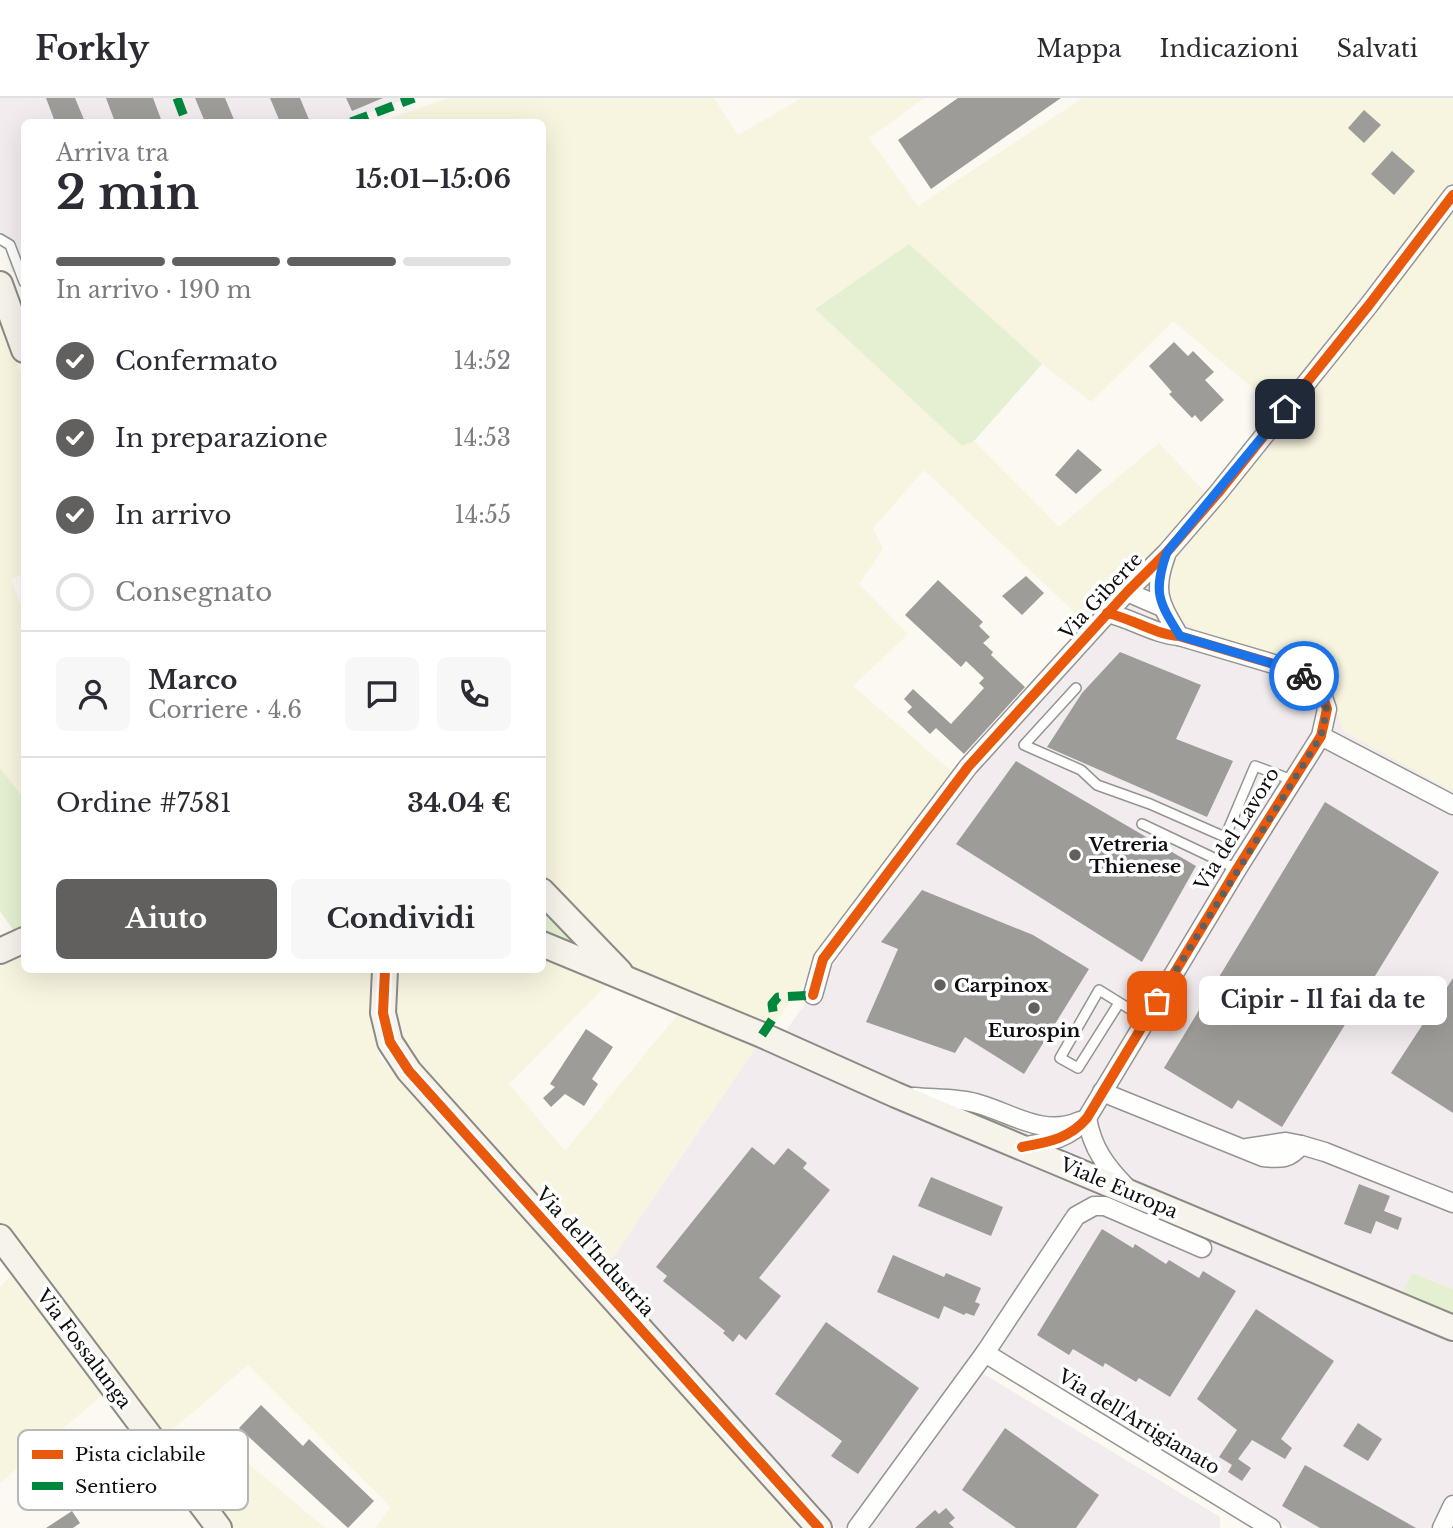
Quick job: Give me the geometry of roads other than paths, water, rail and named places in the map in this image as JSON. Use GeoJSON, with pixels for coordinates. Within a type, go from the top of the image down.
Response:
{"type":"FeatureCollection","features":[{"type":"Feature","properties":{"kind":"main road"},"geometry":{"type":"LineString","coordinates":[[0,284],[21,342]]}},
{"type":"Feature","properties":{"kind":"main road"},"geometry":{"type":"LineString","coordinates":[[546,895],[631,982]]}},
{"type":"Feature","properties":{"kind":"main road"},"geometry":{"type":"LineString","coordinates":[[0,951],[21,941]]}},
{"type":"Feature","properties":{"kind":"main road","name":"Viale Europa"},"geometry":{"type":"LineString","coordinates":[[546,946],[1453,1328]]}},
{"type":"Feature","properties":{"kind":"main road","name":"Via dell'Industria"},"geometry":{"type":"LineString","coordinates":[[387,974],[383,1013],[390,1042],[409,1071],[819,1528]]}},
{"type":"Feature","properties":{"kind":"main road","name":"Via Fossalunga"},"geometry":{"type":"LineString","coordinates":[[0,1237],[145,1430]]}},
{"type":"Feature","properties":{"kind":"main road","name":"Via Fossalunga"},"geometry":{"type":"LineString","coordinates":[[205,1510],[219,1528]]}},
{"type":"Feature","properties":{"kind":"street","name":"Via Giberte"},"geometry":{"type":"LineString","coordinates":[[813,995],[823,959],[968,767],[1127,592],[1167,552],[1243,462],[1453,195]]}},
{"type":"Feature","properties":{"kind":"street"},"geometry":{"type":"LineString","coordinates":[[1167,552],[1158,577],[1162,607],[1180,636]]}},
{"type":"Feature","properties":{"kind":"street"},"geometry":{"type":"LineString","coordinates":[[1127,592],[1162,607]]}},
{"type":"Feature","properties":{"kind":"street"},"geometry":{"type":"LineString","coordinates":[[1127,592],[1131,613],[1141,624]]}},
{"type":"Feature","properties":{"kind":"street","name":"Via del Lavoro"},"geometry":{"type":"LineString","coordinates":[[1022,1147],[1055,1141],[1078,1129],[1087,1118],[1237,869],[1321,736],[1327,709],[1319,685],[1294,670],[1180,636],[1166,635],[1129,618],[1108,613]]}},
{"type":"Feature","properties":{"kind":"street"},"geometry":{"type":"LineString","coordinates":[[1321,736],[1453,804]]}},
{"type":"Feature","properties":{"kind":"street"},"geometry":{"type":"LineString","coordinates":[[1102,1092],[1247,1148],[1286,1142],[1325,1152],[1453,1203]]}},
{"type":"Feature","properties":{"kind":"street"},"geometry":{"type":"LineString","coordinates":[[896,1095],[974,1103],[1020,1122],[1049,1127],[1075,1124],[1087,1118],[1095,1149],[1111,1172],[1132,1193]]}},
{"type":"Feature","properties":{"kind":"street"},"geometry":{"type":"LineString","coordinates":[[858,1528],[985,1353],[1076,1216],[1094,1206],[1105,1206],[1202,1248]]}},
{"type":"Feature","properties":{"kind":"street","name":"Via dell'Artigianato"},"geometry":{"type":"LineString","coordinates":[[985,1353],[1249,1522],[1271,1528]]}},
{"type":"Feature","properties":{"kind":"street"},"geometry":{"type":"LineString","coordinates":[[1442,1528],[1453,1506]]}},
{"type":"Feature","properties":{"kind":"lane"},"geometry":{"type":"LineString","coordinates":[[0,239],[10,245],[21,274]]}},
{"type":"Feature","properties":{"kind":"lane"},"geometry":{"type":"LineString","coordinates":[[1076,688],[1024,745],[1081,770],[1097,785],[1150,804],[1225,837],[1255,766],[1292,780]]}},
{"type":"Feature","properties":{"kind":"lane"},"geometry":{"type":"LineString","coordinates":[[1142,824],[1237,869]]}},
{"type":"Feature","properties":{"kind":"lane"},"geometry":{"type":"LineString","coordinates":[[1119,1003],[1079,1068],[1060,1058],[1099,990],[1146,1019]]}},
{"type":"Feature","properties":{"kind":"place","name":"Vetreria Thienese"},"geometry":{"type":"Point","coordinates":[1075,855]}},
{"type":"Feature","properties":{"kind":"place","name":"Carpinox"},"geometry":{"type":"Point","coordinates":[940,985]}},
{"type":"Feature","properties":{"kind":"place","name":"Cipir - Il fai da te"},"geometry":{"type":"Point","coordinates":[1157,1001]}},
{"type":"Feature","properties":{"kind":"place","name":"Eurospin"},"geometry":{"type":"Point","coordinates":[1034,1008]}}]}
